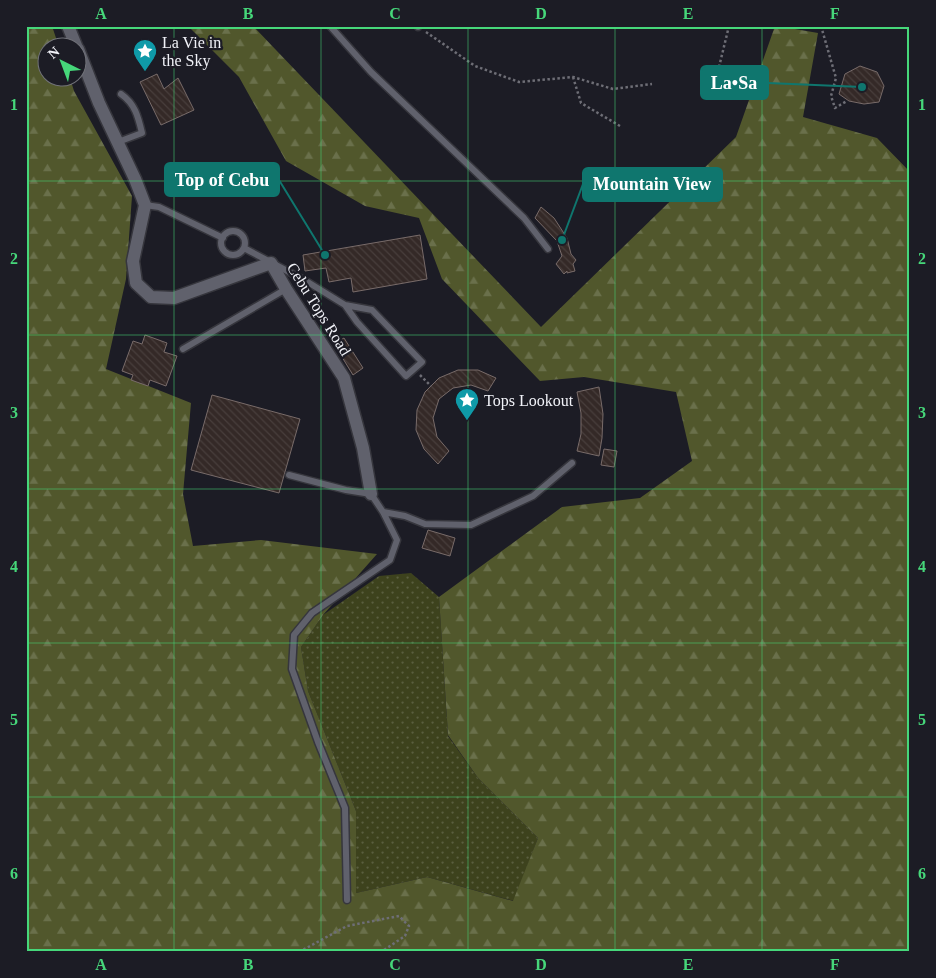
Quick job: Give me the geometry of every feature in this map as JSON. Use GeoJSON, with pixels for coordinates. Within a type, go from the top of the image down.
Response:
{"type":"FeatureCollection","features":[{"type":"Feature","properties":{"kind":"street"},"geometry":{"type":"LineString","coordinates":[[68,26],[73,38]]}},
{"type":"Feature","properties":{"kind":"street"},"geometry":{"type":"LineString","coordinates":[[88,76],[145,205]]}},
{"type":"Feature","properties":{"kind":"street","name":"Cebu Tops Road"},"geometry":{"type":"LineString","coordinates":[[145,205],[133,260],[136,283],[150,297],[174,298],[271,264],[344,378],[364,448],[371,494]]}},
{"type":"Feature","properties":{"kind":"lane"},"geometry":{"type":"LineString","coordinates":[[330,26],[371,72],[524,218],[548,249]]}},
{"type":"Feature","properties":{"kind":"lane"},"geometry":{"type":"LineString","coordinates":[[118,142],[142,133],[138,113],[128,99],[121,94]]}},
{"type":"Feature","properties":{"kind":"lane"},"geometry":{"type":"LineString","coordinates":[[145,205],[158,207],[223,238]]}},
{"type":"Feature","properties":{"kind":"lane"},"geometry":{"type":"LineString","coordinates":[[230,232],[240,234],[245,243],[244,248],[240,253],[228,254],[222,244],[223,238],[230,232]]}},
{"type":"Feature","properties":{"kind":"lane"},"geometry":{"type":"LineString","coordinates":[[244,248],[306,281],[345,305],[372,310],[422,362],[406,376],[357,322],[345,305]]}},
{"type":"Feature","properties":{"kind":"lane"},"geometry":{"type":"LineString","coordinates":[[183,349],[286,289]]}},
{"type":"Feature","properties":{"kind":"lane"},"geometry":{"type":"LineString","coordinates":[[383,512],[405,516],[425,524],[471,525],[533,496],[572,463]]}},
{"type":"Feature","properties":{"kind":"lane"},"geometry":{"type":"LineString","coordinates":[[290,475],[346,490],[371,494],[383,512],[397,540],[390,560],[312,612],[294,635],[292,669],[318,742],[345,808],[348,900]]}},
{"type":"Feature","properties":{"kind":"path"},"geometry":{"type":"LineString","coordinates":[[418,26],[475,66],[519,82],[574,77],[613,89],[652,84]]}},
{"type":"Feature","properties":{"kind":"path"},"geometry":{"type":"LineString","coordinates":[[719,67],[729,26]]}},
{"type":"Feature","properties":{"kind":"path"},"geometry":{"type":"LineString","coordinates":[[821,26],[836,78],[831,96],[835,108],[847,102]]}},
{"type":"Feature","properties":{"kind":"path"},"geometry":{"type":"LineString","coordinates":[[574,77],[581,103],[620,126]]}},
{"type":"Feature","properties":{"kind":"path"},"geometry":{"type":"LineString","coordinates":[[414,369],[431,386]]}},
{"type":"Feature","properties":{"kind":"path"},"geometry":{"type":"LineString","coordinates":[[299,952],[347,926],[399,916],[409,926],[405,936],[381,952]]}},
{"type":"Feature","properties":{"kind":"green space"},"geometry":{"type":"Polygon","coordinates":[[[26,26],[52,26],[56,38],[38,38],[38,88],[73,88],[132,196],[126,279],[106,369],[191,403],[183,494],[193,546],[261,540],[377,554],[323,615],[301,647],[308,691],[356,811],[356,893],[427,877],[513,901],[538,838],[478,778],[448,735],[439,597],[562,507],[640,498],[692,461],[676,392],[584,377],[540,381],[442,279],[419,218],[365,206],[286,161],[239,77],[188,26],[253,26],[541,327],[736,137],[775,26],[789,26],[789,28],[818,33],[803,117],[877,138],[910,172],[910,256],[908,262],[910,270],[910,952],[26,952],[26,26]]]}},
{"type":"Feature","properties":{"kind":"green space"},"geometry":{"type":"Polygon","coordinates":[[[411,573],[439,597],[448,736],[478,778],[538,838],[514,901],[427,877],[356,893],[356,811],[308,691],[301,647],[323,615],[379,576],[411,573]]]}},
{"type":"Feature","properties":{"kind":"building"},"geometry":{"type":"Polygon","coordinates":[[[860,66],[877,72],[884,86],[879,102],[864,104],[849,101],[839,94],[845,74],[860,66]]]}},
{"type":"Feature","properties":{"kind":"building"},"geometry":{"type":"Polygon","coordinates":[[[157,74],[164,89],[178,78],[194,110],[161,125],[140,82],[157,74]]]}},
{"type":"Feature","properties":{"kind":"building"},"geometry":{"type":"Polygon","coordinates":[[[541,207],[554,218],[567,238],[571,254],[576,260],[573,264],[575,271],[567,273],[567,271],[564,274],[556,264],[562,256],[557,241],[535,218],[541,207]]]}},
{"type":"Feature","properties":{"kind":"building"},"geometry":{"type":"Polygon","coordinates":[[[420,235],[427,279],[353,292],[351,278],[329,282],[326,268],[305,271],[303,255],[420,235]]]}},
{"type":"Feature","properties":{"kind":"building"},"geometry":{"type":"Polygon","coordinates":[[[145,335],[167,343],[164,352],[177,356],[166,386],[150,380],[148,386],[131,380],[133,375],[122,371],[133,341],[142,344],[145,335]]]}},
{"type":"Feature","properties":{"kind":"building"},"geometry":{"type":"Polygon","coordinates":[[[344,338],[363,368],[353,375],[334,344],[344,338]]]}},
{"type":"Feature","properties":{"kind":"building"},"geometry":{"type":"Polygon","coordinates":[[[458,370],[478,370],[496,378],[488,391],[471,385],[453,388],[439,399],[433,418],[437,437],[449,451],[438,464],[424,449],[416,430],[417,410],[425,392],[439,378],[458,370]]]}},
{"type":"Feature","properties":{"kind":"building"},"geometry":{"type":"Polygon","coordinates":[[[599,387],[603,414],[599,456],[577,451],[581,434],[581,413],[577,392],[599,387]]]}},
{"type":"Feature","properties":{"kind":"building"},"geometry":{"type":"Polygon","coordinates":[[[212,395],[300,419],[279,493],[191,470],[212,395]]]}},
{"type":"Feature","properties":{"kind":"building"},"geometry":{"type":"Polygon","coordinates":[[[604,449],[617,451],[614,467],[601,465],[604,449]]]}},
{"type":"Feature","properties":{"kind":"building"},"geometry":{"type":"Polygon","coordinates":[[[428,530],[455,538],[450,556],[422,548],[428,530]]]}},
{"type":"Feature","properties":{"kind":"place","name":"La Vie in the Sky"},"geometry":{"type":"Point","coordinates":[145,72]}},
{"type":"Feature","properties":{"kind":"place","name":"La•Sa"},"geometry":{"type":"Point","coordinates":[862,87]}},
{"type":"Feature","properties":{"kind":"place","name":"Mountain View"},"geometry":{"type":"Point","coordinates":[562,240]}},
{"type":"Feature","properties":{"kind":"place","name":"Top of Cebu"},"geometry":{"type":"Point","coordinates":[325,255]}},
{"type":"Feature","properties":{"kind":"place","name":"Tops Lookout"},"geometry":{"type":"Point","coordinates":[467,421]}}]}
